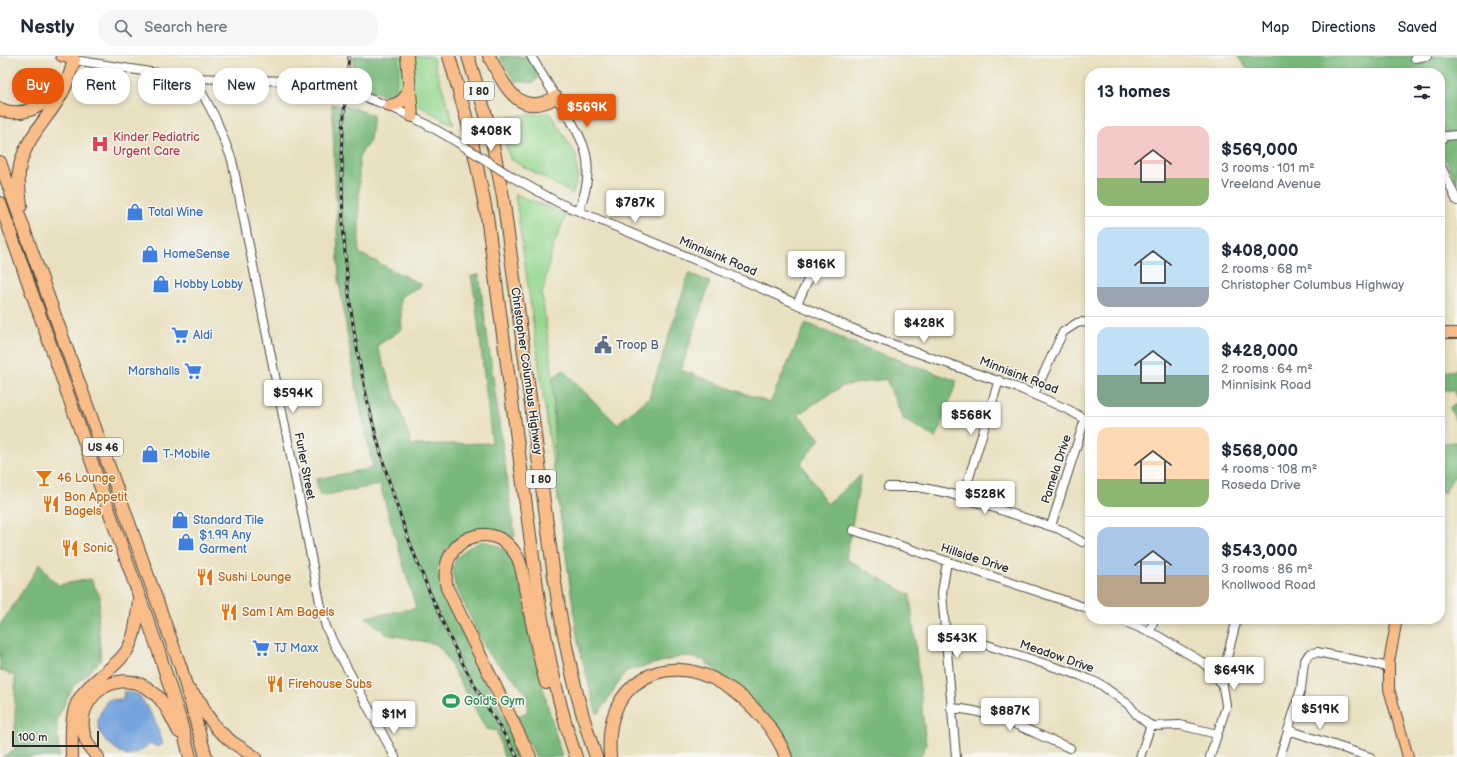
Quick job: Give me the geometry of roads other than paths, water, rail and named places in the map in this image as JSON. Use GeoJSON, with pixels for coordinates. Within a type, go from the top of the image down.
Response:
{"type":"FeatureCollection","features":[{"type":"Feature","properties":{"kind":"highway"},"geometry":{"type":"LineString","coordinates":[[407,56],[412,116]]}},
{"type":"Feature","properties":{"kind":"highway","name":"Christopher Columbus Highway"},"geometry":{"type":"LineString","coordinates":[[449,56],[469,127],[484,198],[539,602],[551,667],[576,757]]}},
{"type":"Feature","properties":{"kind":"highway","name":"Christopher Columbus Highway"},"geometry":{"type":"LineString","coordinates":[[468,56],[489,125],[500,181],[556,590],[564,637],[580,708],[596,757]]}},
{"type":"Feature","properties":{"kind":"highway"},"geometry":{"type":"LineString","coordinates":[[489,56],[504,85],[518,100],[529,105],[535,105],[545,103],[556,97]]}},
{"type":"Feature","properties":{"kind":"highway"},"geometry":{"type":"LineString","coordinates":[[0,109],[14,113],[22,112],[31,110],[47,101],[59,83],[67,58]]}},
{"type":"Feature","properties":{"kind":"highway"},"geometry":{"type":"LineString","coordinates":[[22,223],[19,172],[23,154],[28,143],[62,93],[69,76],[67,58]]}},
{"type":"Feature","properties":{"kind":"highway"},"geometry":{"type":"LineString","coordinates":[[390,106],[400,103],[406,98],[409,90],[409,83]]}},
{"type":"Feature","properties":{"kind":"highway","name":"US 46"},"geometry":{"type":"LineString","coordinates":[[0,162],[187,687],[206,757]]}},
{"type":"Feature","properties":{"kind":"highway","name":"US 46"},"geometry":{"type":"LineString","coordinates":[[0,203],[140,597],[168,679],[190,755]]}},
{"type":"Feature","properties":{"kind":"highway"},"geometry":{"type":"LineString","coordinates":[[0,230],[22,266]]}},
{"type":"Feature","properties":{"kind":"highway"},"geometry":{"type":"LineString","coordinates":[[530,757],[447,588],[445,575],[446,563],[453,550],[463,541],[478,536],[492,536],[505,542],[516,553],[521,566],[536,641],[550,697],[562,711]]}},
{"type":"Feature","properties":{"kind":"highway"},"geometry":{"type":"LineString","coordinates":[[72,757],[73,718],[77,703],[85,691],[119,660],[128,648],[134,634],[140,597]]}},
{"type":"Feature","properties":{"kind":"highway"},"geometry":{"type":"LineString","coordinates":[[610,757],[610,732],[613,715],[623,697],[631,688],[644,679],[660,672],[676,670],[694,672],[708,677],[724,684],[743,697],[767,722],[786,757]]}},
{"type":"Feature","properties":{"kind":"highway"},"geometry":{"type":"LineString","coordinates":[[98,757],[92,752],[84,738],[82,726],[84,711],[90,699],[100,689],[119,682],[139,684],[150,690],[158,698],[166,708],[190,755]]}},
{"type":"Feature","properties":{"kind":"highway"},"geometry":{"type":"LineString","coordinates":[[187,687],[201,703],[206,714],[218,730],[232,742],[256,757]]}},
{"type":"Feature","properties":{"kind":"main road"},"geometry":{"type":"LineString","coordinates":[[1445,333],[1457,333]]}},
{"type":"Feature","properties":{"kind":"main road"},"geometry":{"type":"LineString","coordinates":[[1396,624],[1388,667],[1389,689],[1408,757]]}},
{"type":"Feature","properties":{"kind":"street"},"geometry":{"type":"LineString","coordinates":[[531,56],[578,133],[586,155],[588,167],[587,186],[579,211]]}},
{"type":"Feature","properties":{"kind":"street"},"geometry":{"type":"LineString","coordinates":[[1416,58],[1427,56]]}},
{"type":"Feature","properties":{"kind":"street","name":"Minnisink Road"},"geometry":{"type":"LineString","coordinates":[[67,58],[138,70]]}},
{"type":"Feature","properties":{"kind":"street","name":"Minnisink Road"},"geometry":{"type":"LineString","coordinates":[[205,78],[286,81],[331,88],[390,106],[412,116],[457,142],[543,195],[886,342],[999,380],[1058,404],[1085,419]]}},
{"type":"Feature","properties":{"kind":"street","name":"Furler Street"},"geometry":{"type":"LineString","coordinates":[[205,98],[216,119],[232,160],[326,627],[342,660],[395,757]]}},
{"type":"Feature","properties":{"kind":"street"},"geometry":{"type":"LineString","coordinates":[[1445,136],[1457,135]]}},
{"type":"Feature","properties":{"kind":"street"},"geometry":{"type":"LineString","coordinates":[[1445,175],[1457,201]]}},
{"type":"Feature","properties":{"kind":"street"},"geometry":{"type":"LineString","coordinates":[[797,304],[819,256]]}},
{"type":"Feature","properties":{"kind":"street"},"geometry":{"type":"LineString","coordinates":[[1034,394],[1063,332],[1077,323],[1085,322]]}},
{"type":"Feature","properties":{"kind":"street"},"geometry":{"type":"LineString","coordinates":[[963,497],[999,380]]}},
{"type":"Feature","properties":{"kind":"street","name":"Pamela Drive"},"geometry":{"type":"LineString","coordinates":[[1051,526],[1085,430]]}},
{"type":"Feature","properties":{"kind":"street"},"geometry":{"type":"LineString","coordinates":[[888,487],[928,489],[963,497],[1051,526],[1082,542]]}},
{"type":"Feature","properties":{"kind":"street","name":"Hillside Drive"},"geometry":{"type":"LineString","coordinates":[[853,530],[1085,607]]}},
{"type":"Feature","properties":{"kind":"street"},"geometry":{"type":"LineString","coordinates":[[947,561],[942,593],[956,757]]}},
{"type":"Feature","properties":{"kind":"street"},"geometry":{"type":"LineString","coordinates":[[1131,624],[1150,632],[1202,662],[1216,675],[1222,686],[1226,707],[1210,757]]}},
{"type":"Feature","properties":{"kind":"street"},"geometry":{"type":"LineString","coordinates":[[1150,632],[1152,624]]}},
{"type":"Feature","properties":{"kind":"street"},"geometry":{"type":"LineString","coordinates":[[1222,686],[1236,624]]}},
{"type":"Feature","properties":{"kind":"street","name":"Meadow Drive"},"geometry":{"type":"LineString","coordinates":[[945,641],[961,640],[978,642],[1079,675],[1100,684],[1119,697],[1129,705],[1143,721],[1151,725]]}},
{"type":"Feature","properties":{"kind":"street"},"geometry":{"type":"LineString","coordinates":[[1280,757],[1301,689],[1304,662],[1309,654],[1317,652],[1388,667]]}},
{"type":"Feature","properties":{"kind":"street"},"geometry":{"type":"LineString","coordinates":[[951,708],[967,709],[999,717],[1070,748]]}},
{"type":"Feature","properties":{"kind":"street"},"geometry":{"type":"LineString","coordinates":[[1140,757],[1151,725],[1180,725],[1218,734]]}},
{"type":"Feature","properties":{"kind":"street"},"geometry":{"type":"LineString","coordinates":[[1288,730],[1370,757]]}},
{"type":"Feature","properties":{"kind":"water"},"geometry":{"type":"Polygon","coordinates":[[[124,691],[139,695],[154,718],[163,744],[159,747],[150,744],[140,751],[127,756],[112,746],[103,737],[98,726],[100,713],[107,700],[123,699],[124,691]]]}},
{"type":"Feature","properties":{"kind":"railway"},"geometry":{"type":"LineString","coordinates":[[349,56],[345,100],[342,174],[343,231],[348,288],[356,345],[368,401],[382,457],[399,511],[419,565],[460,659],[517,757]]}},
{"type":"Feature","properties":{"kind":"place","name":"Kinder Pediatric Urgent Care"},"geometry":{"type":"Point","coordinates":[100,144]}},
{"type":"Feature","properties":{"kind":"place","name":"Total Wine"},"geometry":{"type":"Point","coordinates":[135,212]}},
{"type":"Feature","properties":{"kind":"place","name":"HomeSense"},"geometry":{"type":"Point","coordinates":[150,254]}},
{"type":"Feature","properties":{"kind":"place","name":"Hobby Lobby"},"geometry":{"type":"Point","coordinates":[161,284]}},
{"type":"Feature","properties":{"kind":"place","name":"Aldi"},"geometry":{"type":"Point","coordinates":[180,335]}},
{"type":"Feature","properties":{"kind":"place","name":"Troop B"},"geometry":{"type":"Point","coordinates":[603,345]}},
{"type":"Feature","properties":{"kind":"place","name":"Marshalls"},"geometry":{"type":"Point","coordinates":[193,371]}},
{"type":"Feature","properties":{"kind":"place","name":"T-Mobile"},"geometry":{"type":"Point","coordinates":[150,454]}},
{"type":"Feature","properties":{"kind":"place","name":"46 Lounge"},"geometry":{"type":"Point","coordinates":[44,478]}},
{"type":"Feature","properties":{"kind":"place","name":"Bon Appetit Bagels"},"geometry":{"type":"Point","coordinates":[51,504]}},
{"type":"Feature","properties":{"kind":"place","name":"Standard Tile"},"geometry":{"type":"Point","coordinates":[180,520]}},
{"type":"Feature","properties":{"kind":"place","name":"$1.99 Any Garment"},"geometry":{"type":"Point","coordinates":[186,542]}},
{"type":"Feature","properties":{"kind":"place","name":"Sonic"},"geometry":{"type":"Point","coordinates":[70,548]}},
{"type":"Feature","properties":{"kind":"place","name":"Sushi Lounge"},"geometry":{"type":"Point","coordinates":[205,577]}},
{"type":"Feature","properties":{"kind":"place","name":"Sam I Am Bagels"},"geometry":{"type":"Point","coordinates":[229,612]}},
{"type":"Feature","properties":{"kind":"place","name":"TJ Maxx"},"geometry":{"type":"Point","coordinates":[261,648]}},
{"type":"Feature","properties":{"kind":"place","name":"Firehouse Subs"},"geometry":{"type":"Point","coordinates":[275,684]}},
{"type":"Feature","properties":{"kind":"place","name":"Gold's Gym"},"geometry":{"type":"Point","coordinates":[451,701]}}]}
